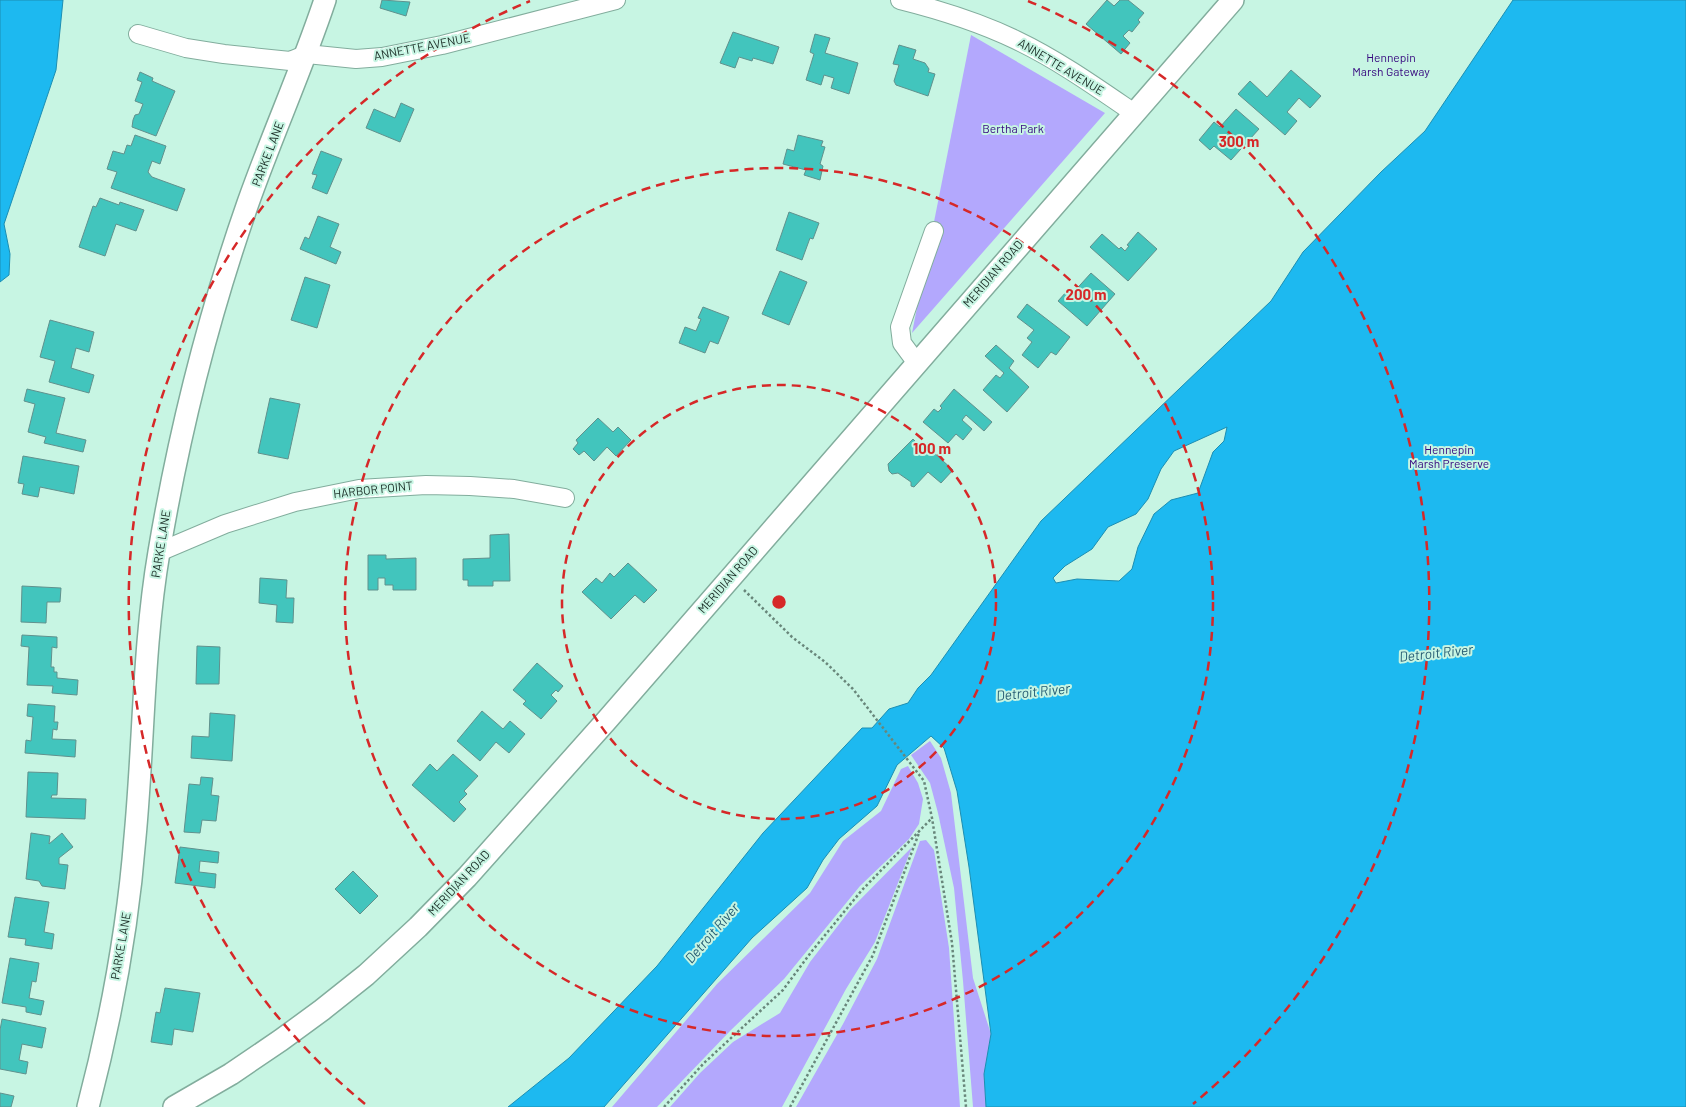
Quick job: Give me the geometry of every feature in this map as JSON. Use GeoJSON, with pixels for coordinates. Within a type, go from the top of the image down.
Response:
{"type":"FeatureCollection","features":[{"type":"Feature","properties":{"kind":"street","name":"PARKE LANE"},"geometry":{"type":"LineString","coordinates":[[88,1107],[112,1000],[127,912],[135,838],[151,604],[172,481],[195,376],[214,306],[249,202],[307,54],[325,0]]}},
{"type":"Feature","properties":{"kind":"street","name":"ANNETTE AVENUE"},"geometry":{"type":"LineString","coordinates":[[138,34],[186,48],[290,61],[307,54],[356,58],[382,57],[442,45],[616,0]]}},
{"type":"Feature","properties":{"kind":"street","name":"ANNETTE AVENUE"},"geometry":{"type":"LineString","coordinates":[[900,0],[958,17],[1016,40],[1055,60],[1134,113]]}},
{"type":"Feature","properties":{"kind":"street","name":"MERIDIAN ROAD"},"geometry":{"type":"LineString","coordinates":[[174,1107],[231,1074],[302,1025],[366,975],[418,927],[466,877],[607,720],[916,362],[1233,0]]}},
{"type":"Feature","properties":{"kind":"street"},"geometry":{"type":"LineString","coordinates":[[916,362],[902,343],[900,327],[934,231]]}},
{"type":"Feature","properties":{"kind":"street","name":"HARBOR POINT"},"geometry":{"type":"LineString","coordinates":[[159,552],[225,524],[295,502],[359,489],[426,485],[470,486],[514,489],[565,498]]}},
{"type":"Feature","properties":{"kind":"path"},"geometry":{"type":"LineString","coordinates":[[749,596],[792,637],[825,662],[853,689],[924,781],[932,818],[952,943],[966,1107]]}},
{"type":"Feature","properties":{"kind":"path"},"geometry":{"type":"LineString","coordinates":[[664,1107],[704,1063],[783,990],[862,890],[932,818]]}},
{"type":"Feature","properties":{"kind":"path"},"geometry":{"type":"LineString","coordinates":[[790,1107],[874,955],[920,832]]}},
{"type":"Feature","properties":{"kind":"green space","name":"Bertha Park"},"geometry":{"type":"Polygon","coordinates":[[[971,35],[1105,113],[912,333],[971,35]]]}},
{"type":"Feature","properties":{"kind":"green space"},"geometry":{"type":"Polygon","coordinates":[[[930,741],[941,758],[951,793],[973,978],[991,1034],[984,1074],[986,1107],[973,1107],[954,888],[930,783],[911,755],[930,741]]]}},
{"type":"Feature","properties":{"kind":"green space"},"geometry":{"type":"Polygon","coordinates":[[[908,766],[918,783],[923,799],[919,824],[909,839],[860,886],[784,979],[731,1030],[657,1107],[612,1107],[717,984],[810,893],[843,841],[881,811],[901,769],[908,766]]]}},
{"type":"Feature","properties":{"kind":"green space"},"geometry":{"type":"Polygon","coordinates":[[[926,840],[934,850],[949,948],[960,1107],[796,1107],[877,959],[920,841],[926,840]]]}},
{"type":"Feature","properties":{"kind":"green space"},"geometry":{"type":"Polygon","coordinates":[[[912,847],[875,942],[846,989],[782,1107],[670,1107],[700,1073],[733,1042],[780,1013],[810,962],[850,910],[912,847]]]}},
{"type":"Feature","properties":{"kind":"water"},"geometry":{"type":"Polygon","coordinates":[[[0,0],[63,0],[56,70],[4,224],[10,254],[9,275],[0,282],[0,0]]]}},
{"type":"Feature","properties":{"kind":"water","name":"Detroit River"},"geometry":{"type":"Polygon","coordinates":[[[1513,0],[1686,0],[1686,1107],[986,1107],[984,1074],[991,1034],[969,867],[957,791],[944,748],[931,736],[897,765],[877,806],[839,839],[823,860],[807,888],[752,938],[604,1107],[508,1107],[569,1058],[657,966],[763,833],[862,728],[872,728],[889,709],[908,703],[918,688],[931,675],[1041,521],[1271,301],[1303,252],[1381,172],[1425,131],[1513,0]],[[1227,427],[1174,451],[1161,469],[1148,499],[1136,514],[1108,527],[1092,549],[1065,566],[1053,578],[1056,583],[1077,579],[1119,581],[1132,569],[1138,547],[1154,514],[1171,500],[1198,493],[1213,452],[1224,441],[1227,427]]]}},
{"type":"Feature","properties":{"kind":"building"},"geometry":{"type":"Polygon","coordinates":[[[382,0],[410,2],[406,16],[380,8],[382,0]]]}},
{"type":"Feature","properties":{"kind":"building"},"geometry":{"type":"Polygon","coordinates":[[[1107,0],[1114,6],[1120,0],[1128,0],[1144,13],[1132,32],[1129,30],[1123,36],[1130,43],[1121,54],[1086,24],[1107,0]]]}},
{"type":"Feature","properties":{"kind":"building"},"geometry":{"type":"Polygon","coordinates":[[[733,32],[779,47],[773,64],[753,58],[752,61],[739,57],[735,68],[720,63],[733,32]]]}},
{"type":"Feature","properties":{"kind":"building"},"geometry":{"type":"Polygon","coordinates":[[[815,34],[830,38],[825,53],[858,63],[849,94],[831,88],[834,78],[824,75],[821,85],[806,80],[814,54],[810,52],[815,34]]]}},
{"type":"Feature","properties":{"kind":"building"},"geometry":{"type":"Polygon","coordinates":[[[899,45],[916,50],[913,59],[925,63],[929,69],[928,72],[935,74],[928,96],[896,85],[894,81],[899,65],[893,64],[899,45]]]}},
{"type":"Feature","properties":{"kind":"building"},"geometry":{"type":"Polygon","coordinates":[[[1291,70],[1321,96],[1310,108],[1299,98],[1287,112],[1297,121],[1285,135],[1238,94],[1250,81],[1267,97],[1291,70]]]}},
{"type":"Feature","properties":{"kind":"building"},"geometry":{"type":"Polygon","coordinates":[[[140,72],[153,78],[152,81],[175,91],[156,136],[132,127],[135,115],[139,114],[143,104],[135,101],[142,82],[137,80],[140,72]]]}},
{"type":"Feature","properties":{"kind":"building"},"geometry":{"type":"Polygon","coordinates":[[[401,103],[414,109],[400,142],[366,128],[374,109],[395,118],[401,103]]]}},
{"type":"Feature","properties":{"kind":"building"},"geometry":{"type":"Polygon","coordinates":[[[1236,109],[1259,129],[1231,160],[1214,146],[1210,150],[1199,140],[1214,122],[1220,127],[1236,109]]]}},
{"type":"Feature","properties":{"kind":"building"},"geometry":{"type":"Polygon","coordinates":[[[135,135],[166,146],[160,164],[152,161],[148,172],[152,177],[185,189],[177,211],[111,188],[117,172],[107,169],[113,151],[124,154],[127,145],[131,146],[135,135]]]}},
{"type":"Feature","properties":{"kind":"building"},"geometry":{"type":"Polygon","coordinates":[[[798,135],[823,141],[821,146],[825,147],[820,164],[823,166],[820,180],[804,175],[806,170],[783,164],[787,149],[794,151],[798,135]]]}},
{"type":"Feature","properties":{"kind":"building"},"geometry":{"type":"Polygon","coordinates":[[[321,151],[342,159],[327,194],[312,188],[317,175],[312,174],[321,151]]]}},
{"type":"Feature","properties":{"kind":"building"},"geometry":{"type":"Polygon","coordinates":[[[100,198],[119,205],[120,202],[144,210],[136,231],[116,224],[105,256],[79,247],[93,206],[96,207],[100,198]]]}},
{"type":"Feature","properties":{"kind":"building"},"geometry":{"type":"Polygon","coordinates":[[[789,212],[819,223],[813,239],[810,238],[802,260],[776,250],[789,212]]]}},
{"type":"Feature","properties":{"kind":"building"},"geometry":{"type":"Polygon","coordinates":[[[318,216],[339,224],[330,247],[341,252],[336,264],[300,249],[305,237],[309,239],[318,216]]]}},
{"type":"Feature","properties":{"kind":"building"},"geometry":{"type":"Polygon","coordinates":[[[1138,232],[1157,249],[1128,281],[1090,247],[1102,234],[1119,249],[1121,247],[1125,251],[1129,246],[1127,245],[1138,232]]]}},
{"type":"Feature","properties":{"kind":"building"},"geometry":{"type":"Polygon","coordinates":[[[780,271],[807,282],[789,325],[762,314],[780,271]]]}},
{"type":"Feature","properties":{"kind":"building"},"geometry":{"type":"Polygon","coordinates":[[[1091,273],[1115,294],[1087,326],[1058,301],[1067,291],[1071,295],[1091,273]]]}},
{"type":"Feature","properties":{"kind":"building"},"geometry":{"type":"Polygon","coordinates":[[[305,277],[330,285],[317,328],[291,320],[305,277]]]}},
{"type":"Feature","properties":{"kind":"building"},"geometry":{"type":"Polygon","coordinates":[[[1027,304],[1070,337],[1056,355],[1051,352],[1038,368],[1022,355],[1032,342],[1027,338],[1034,330],[1017,317],[1027,304]]]}},
{"type":"Feature","properties":{"kind":"building"},"geometry":{"type":"Polygon","coordinates":[[[703,307],[729,317],[718,344],[710,341],[705,353],[679,343],[685,327],[696,331],[701,319],[698,318],[703,307]]]}},
{"type":"Feature","properties":{"kind":"building"},"geometry":{"type":"Polygon","coordinates":[[[50,320],[94,332],[89,352],[76,348],[71,368],[94,375],[89,393],[49,382],[55,361],[40,357],[50,320]]]}},
{"type":"Feature","properties":{"kind":"building"},"geometry":{"type":"Polygon","coordinates":[[[996,345],[1014,361],[1009,368],[1029,387],[1007,412],[983,390],[996,375],[1000,378],[1004,373],[985,356],[996,345]]]}},
{"type":"Feature","properties":{"kind":"building"},"geometry":{"type":"Polygon","coordinates":[[[27,389],[65,398],[56,433],[86,440],[83,452],[44,443],[46,437],[28,432],[35,404],[24,401],[27,389]]]}},
{"type":"Feature","properties":{"kind":"building"},"geometry":{"type":"Polygon","coordinates":[[[954,389],[992,422],[984,431],[966,415],[962,420],[972,429],[963,440],[956,434],[948,443],[923,422],[934,409],[938,412],[942,408],[940,406],[954,389]]]}},
{"type":"Feature","properties":{"kind":"building"},"geometry":{"type":"Polygon","coordinates":[[[270,398],[300,404],[288,459],[258,453],[270,398]]]}},
{"type":"Feature","properties":{"kind":"building"},"geometry":{"type":"Polygon","coordinates":[[[598,418],[613,432],[618,427],[631,440],[616,456],[607,447],[594,461],[584,451],[579,455],[573,449],[578,443],[576,440],[598,418]]]}},
{"type":"Feature","properties":{"kind":"building"},"geometry":{"type":"Polygon","coordinates":[[[913,439],[929,455],[932,451],[953,470],[941,483],[928,472],[914,487],[911,486],[911,482],[898,473],[892,474],[889,471],[888,464],[913,439]]]}},
{"type":"Feature","properties":{"kind":"building"},"geometry":{"type":"Polygon","coordinates":[[[23,456],[79,466],[74,494],[40,487],[38,497],[22,494],[24,484],[18,483],[23,456]]]}},
{"type":"Feature","properties":{"kind":"building"},"geometry":{"type":"Polygon","coordinates":[[[509,534],[510,581],[493,581],[493,586],[468,586],[468,580],[463,580],[463,559],[490,558],[490,535],[509,534]]]}},
{"type":"Feature","properties":{"kind":"building"},"geometry":{"type":"Polygon","coordinates":[[[368,555],[386,555],[386,559],[416,558],[416,590],[393,590],[393,585],[385,585],[385,578],[378,578],[378,590],[368,590],[368,555]]]}},
{"type":"Feature","properties":{"kind":"building"},"geometry":{"type":"Polygon","coordinates":[[[628,563],[657,590],[644,603],[635,595],[611,619],[582,592],[596,578],[602,583],[610,573],[614,577],[628,563]]]}},
{"type":"Feature","properties":{"kind":"building"},"geometry":{"type":"Polygon","coordinates":[[[260,578],[287,580],[286,598],[294,598],[293,623],[276,622],[277,605],[259,603],[260,578]]]}},
{"type":"Feature","properties":{"kind":"building"},"geometry":{"type":"Polygon","coordinates":[[[22,586],[61,588],[60,602],[47,602],[46,623],[21,622],[22,586]]]}},
{"type":"Feature","properties":{"kind":"building"},"geometry":{"type":"Polygon","coordinates":[[[22,635],[57,637],[57,648],[52,647],[51,667],[54,667],[54,672],[57,672],[57,678],[78,680],[77,695],[52,693],[53,686],[27,685],[29,647],[21,646],[22,635]]]}},
{"type":"Feature","properties":{"kind":"building"},"geometry":{"type":"Polygon","coordinates":[[[197,646],[220,647],[219,684],[196,684],[197,646]]]}},
{"type":"Feature","properties":{"kind":"building"},"geometry":{"type":"Polygon","coordinates":[[[537,663],[563,686],[558,692],[556,690],[551,695],[557,701],[541,719],[523,704],[526,701],[513,690],[537,663]]]}},
{"type":"Feature","properties":{"kind":"building"},"geometry":{"type":"Polygon","coordinates":[[[28,704],[55,706],[54,722],[58,722],[57,730],[53,729],[52,739],[76,740],[75,757],[25,753],[26,740],[31,741],[33,717],[27,716],[28,704]]]}},
{"type":"Feature","properties":{"kind":"building"},"geometry":{"type":"Polygon","coordinates":[[[482,711],[503,729],[510,721],[525,734],[509,753],[496,742],[480,761],[457,741],[482,711]]]}},
{"type":"Feature","properties":{"kind":"building"},"geometry":{"type":"Polygon","coordinates":[[[210,713],[235,715],[232,761],[191,758],[192,736],[209,737],[210,713]]]}},
{"type":"Feature","properties":{"kind":"building"},"geometry":{"type":"Polygon","coordinates":[[[453,754],[478,776],[464,791],[467,794],[459,802],[466,809],[454,822],[412,785],[430,764],[437,771],[453,754]]]}},
{"type":"Feature","properties":{"kind":"building"},"geometry":{"type":"Polygon","coordinates":[[[28,772],[58,773],[57,795],[52,795],[51,798],[86,799],[85,819],[26,817],[28,772]]]}},
{"type":"Feature","properties":{"kind":"building"},"geometry":{"type":"Polygon","coordinates":[[[201,777],[213,778],[211,795],[219,796],[216,821],[202,820],[200,833],[184,832],[189,784],[200,785],[201,777]]]}},
{"type":"Feature","properties":{"kind":"building"},"geometry":{"type":"Polygon","coordinates":[[[31,833],[50,836],[49,844],[62,833],[73,847],[59,858],[59,864],[68,865],[65,889],[42,886],[39,881],[26,879],[31,833]]]}},
{"type":"Feature","properties":{"kind":"building"},"geometry":{"type":"Polygon","coordinates":[[[180,847],[219,852],[218,863],[200,861],[199,872],[216,874],[215,888],[175,883],[180,847]]]}},
{"type":"Feature","properties":{"kind":"building"},"geometry":{"type":"Polygon","coordinates":[[[353,871],[378,896],[360,914],[335,889],[353,871]]]}},
{"type":"Feature","properties":{"kind":"building"},"geometry":{"type":"Polygon","coordinates":[[[15,897],[49,902],[44,932],[54,934],[52,949],[25,945],[26,939],[8,937],[15,897]]]}},
{"type":"Feature","properties":{"kind":"building"},"geometry":{"type":"Polygon","coordinates":[[[10,958],[39,963],[36,982],[32,981],[29,998],[44,1001],[41,1015],[26,1012],[26,1007],[2,1003],[10,958]]]}},
{"type":"Feature","properties":{"kind":"building"},"geometry":{"type":"Polygon","coordinates":[[[165,988],[200,993],[193,1032],[174,1029],[172,1045],[151,1042],[156,1012],[160,1013],[165,988]]]}},
{"type":"Feature","properties":{"kind":"building"},"geometry":{"type":"Polygon","coordinates":[[[2,1019],[46,1028],[42,1048],[22,1044],[19,1060],[28,1062],[26,1074],[0,1069],[0,1030],[2,1019]]]}},
{"type":"Feature","properties":{"kind":"building"},"geometry":{"type":"Polygon","coordinates":[[[0,1093],[14,1096],[11,1107],[0,1107],[0,1093]]]}},
{"type":"Feature","properties":{"kind":"park label","name":"Hennepin Marsh Gateway"},"geometry":{"type":"Point","coordinates":[1391,65]}},
{"type":"Feature","properties":{"kind":"park label","name":"Hennepin Marsh Preserve"},"geometry":{"type":"Point","coordinates":[1449,457]}}]}
